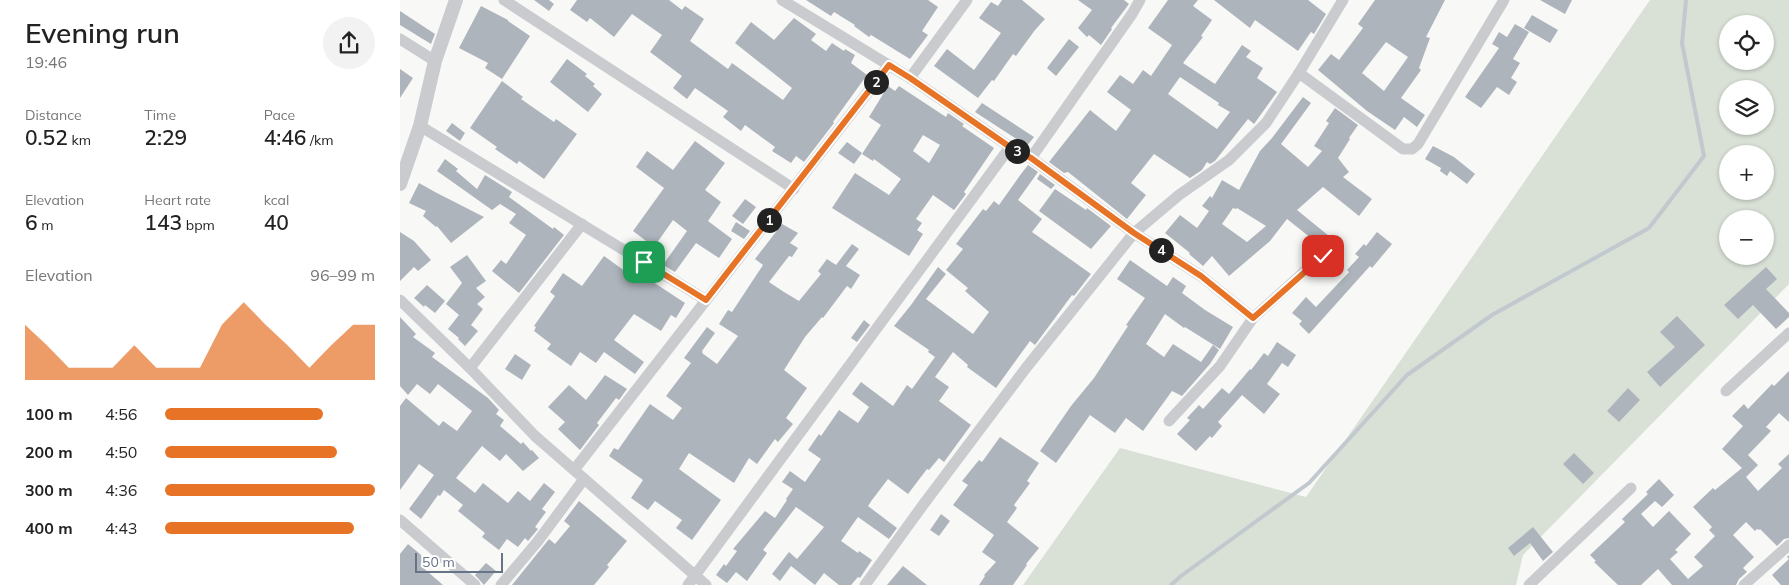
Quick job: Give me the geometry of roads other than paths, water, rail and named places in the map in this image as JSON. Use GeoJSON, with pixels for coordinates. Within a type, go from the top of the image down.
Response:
{"type":"FeatureCollection","features":[{"type":"Feature","properties":{"kind":"street"},"geometry":{"type":"LineString","coordinates":[[400,184],[420,126],[435,61],[456,0]]}},
{"type":"Feature","properties":{"kind":"street"},"geometry":{"type":"LineString","coordinates":[[504,0],[794,189]]}},
{"type":"Feature","properties":{"kind":"street"},"geometry":{"type":"LineString","coordinates":[[782,0],[910,78],[1010,147],[1031,158],[1134,233],[1201,276],[1253,318]]}},
{"type":"Feature","properties":{"kind":"street"},"geometry":{"type":"LineString","coordinates":[[910,78],[967,0]]}},
{"type":"Feature","properties":{"kind":"street"},"geometry":{"type":"LineString","coordinates":[[1031,158],[1140,0]]}},
{"type":"Feature","properties":{"kind":"street"},"geometry":{"type":"LineString","coordinates":[[865,585],[1026,368],[1134,233],[1179,195],[1229,160],[1266,123],[1343,0]]}},
{"type":"Feature","properties":{"kind":"street"},"geometry":{"type":"LineString","coordinates":[[1299,73],[1403,149],[1412,149],[1418,144],[1504,0]]}},
{"type":"Feature","properties":{"kind":"street"},"geometry":{"type":"LineString","coordinates":[[400,39],[435,61]]}},
{"type":"Feature","properties":{"kind":"street"},"geometry":{"type":"LineString","coordinates":[[574,470],[889,65]]}},
{"type":"Feature","properties":{"kind":"street"},"geometry":{"type":"LineString","coordinates":[[420,126],[706,300]]}},
{"type":"Feature","properties":{"kind":"street"},"geometry":{"type":"LineString","coordinates":[[692,581],[1010,147]]}},
{"type":"Feature","properties":{"kind":"street"},"geometry":{"type":"LineString","coordinates":[[470,368],[582,224]]}},
{"type":"Feature","properties":{"kind":"street"},"geometry":{"type":"LineString","coordinates":[[1169,421],[1220,366],[1253,318],[1323,256]]}},
{"type":"Feature","properties":{"kind":"street"},"geometry":{"type":"LineString","coordinates":[[400,300],[470,368],[535,436],[584,479],[692,581],[706,585]]}},
{"type":"Feature","properties":{"kind":"street"},"geometry":{"type":"LineString","coordinates":[[1726,391],[1789,334]]}},
{"type":"Feature","properties":{"kind":"street"},"geometry":{"type":"LineString","coordinates":[[501,585],[538,541],[584,479]]}},
{"type":"Feature","properties":{"kind":"street"},"geometry":{"type":"LineString","coordinates":[[1528,585],[1630,488]]}},
{"type":"Feature","properties":{"kind":"street"},"geometry":{"type":"LineString","coordinates":[[400,520],[475,585]]}},
{"type":"Feature","properties":{"kind":"street"},"geometry":{"type":"LineString","coordinates":[[1744,585],[1789,545]]}},
{"type":"Feature","properties":{"kind":"waterway"},"geometry":{"type":"LineString","coordinates":[[1171,585],[1309,483],[1407,375],[1492,315],[1649,228],[1704,156],[1682,43],[1686,0]]}}]}
